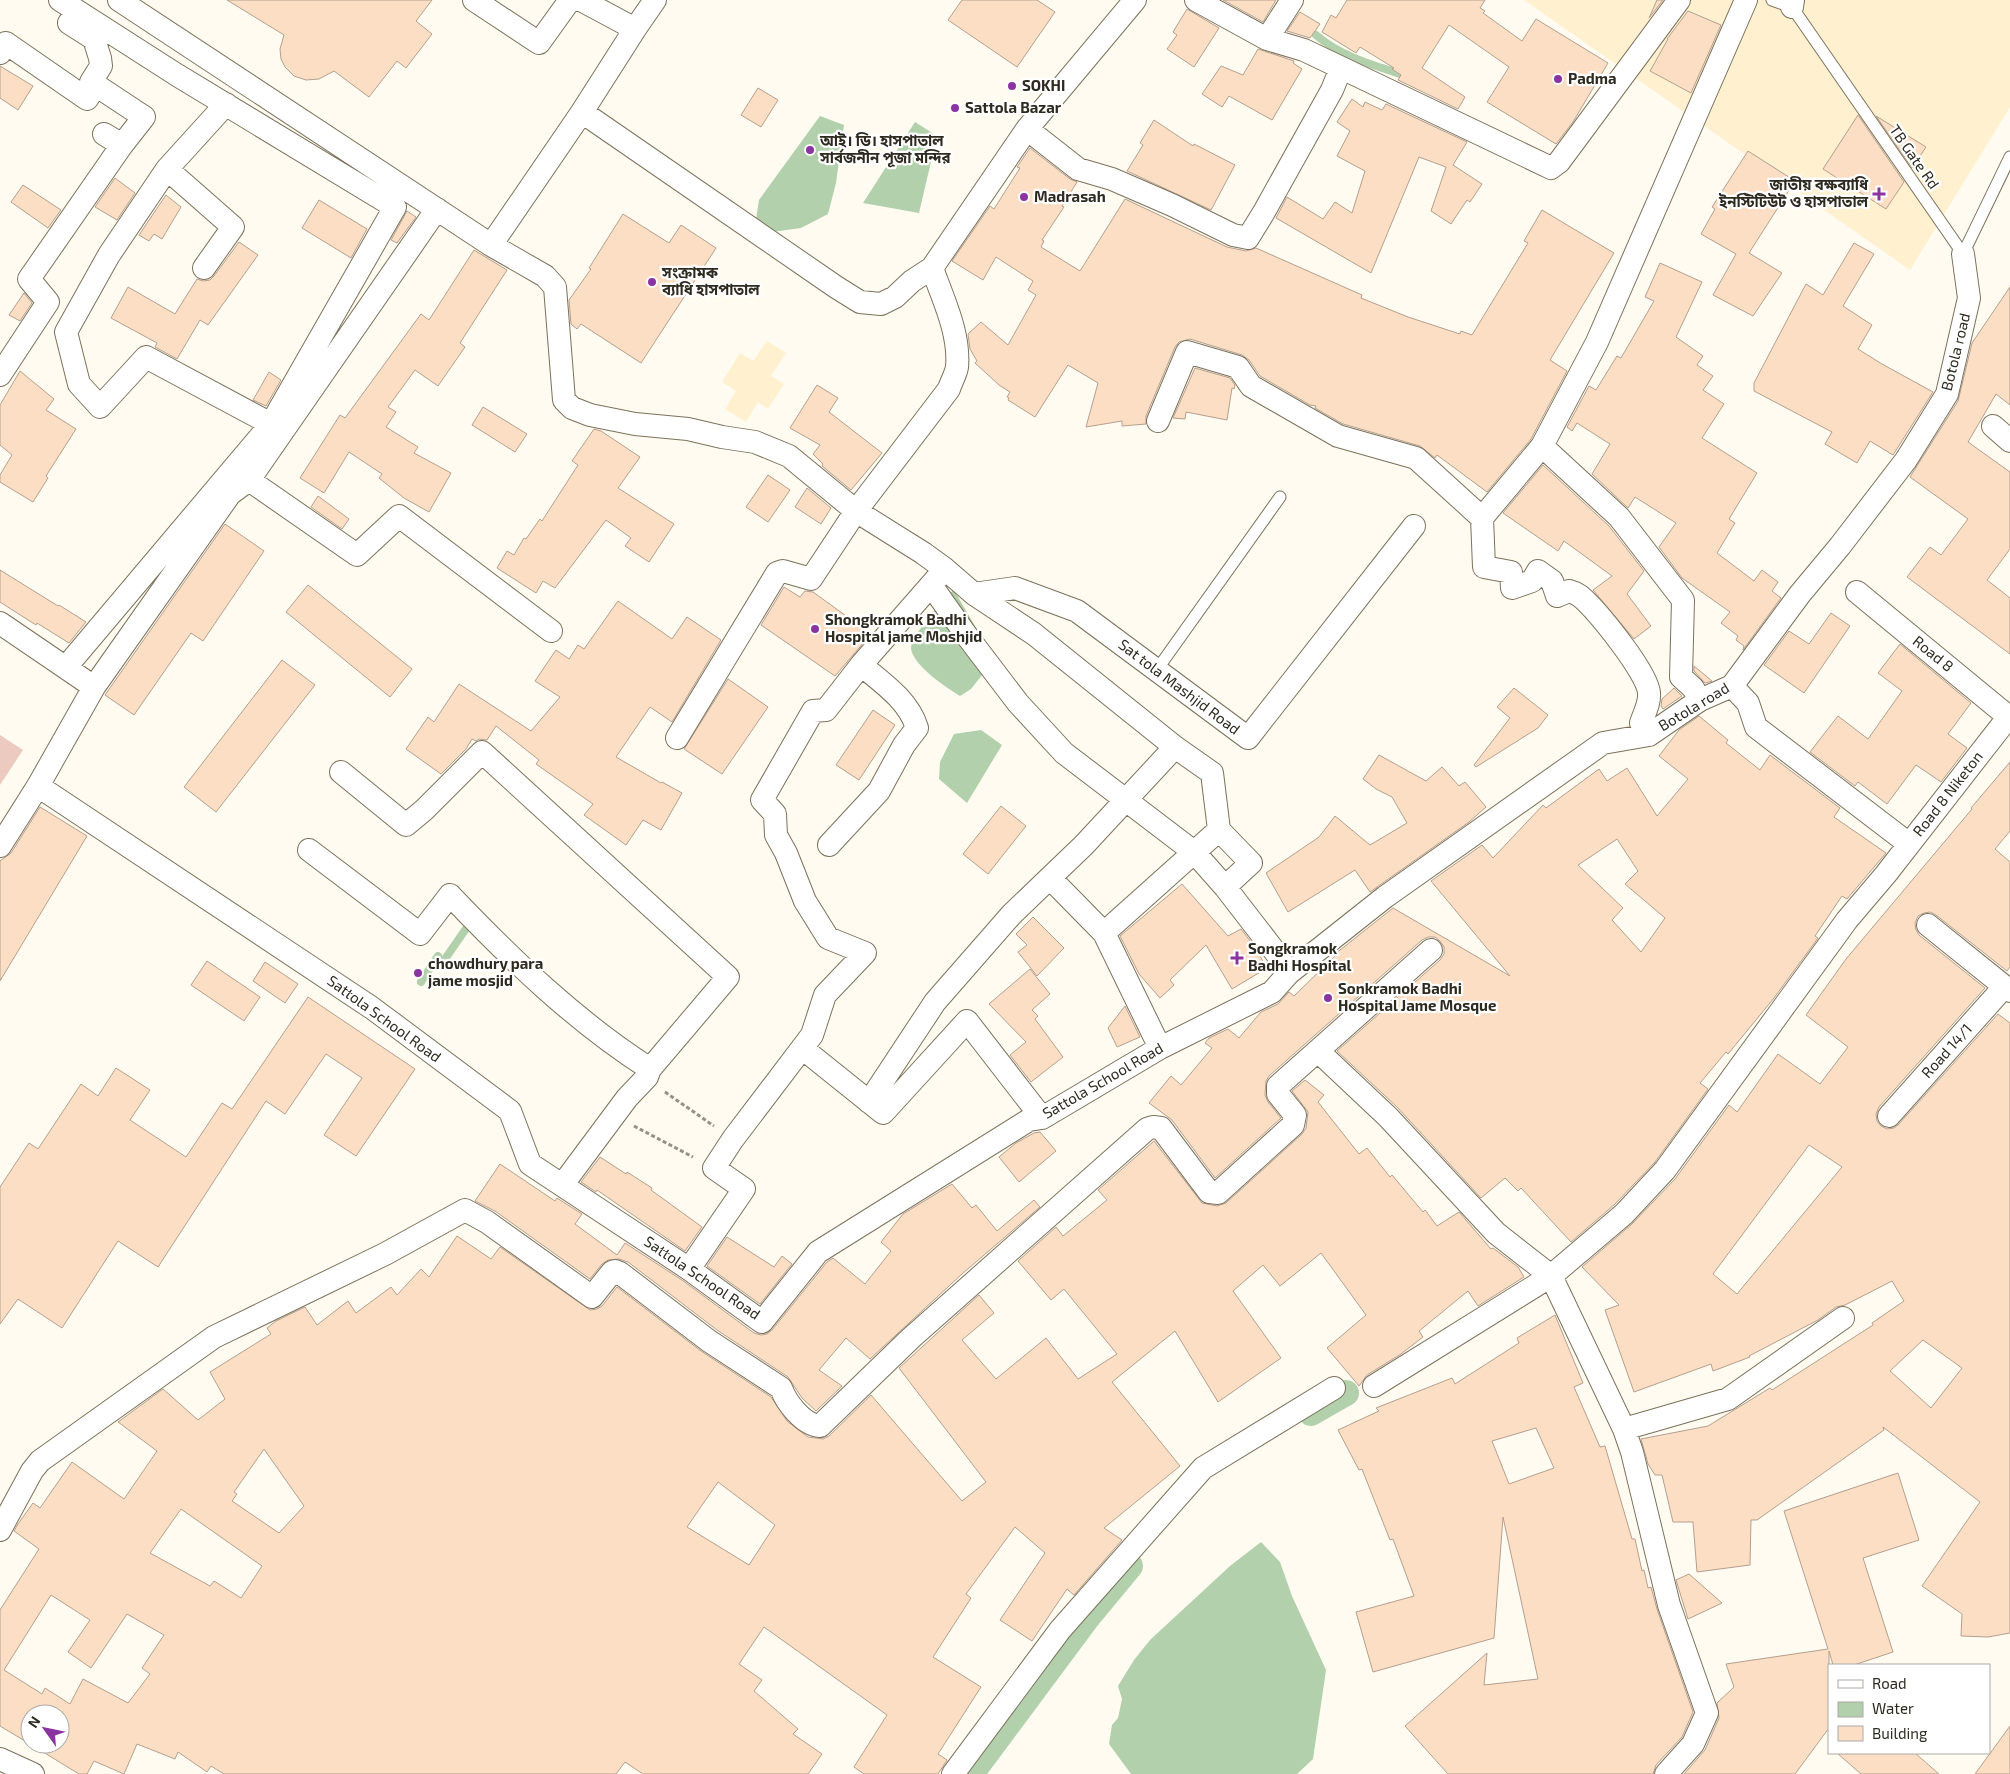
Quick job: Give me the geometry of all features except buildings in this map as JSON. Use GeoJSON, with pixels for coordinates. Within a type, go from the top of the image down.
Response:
{"type":"FeatureCollection","features":[{"type":"Feature","properties":{"kind":"street"},"geometry":{"type":"LineString","coordinates":[[120,0],[491,245],[546,276],[555,287],[564,400],[572,408],[590,415],[635,424],[688,429],[755,442],[789,456],[938,577],[974,594],[1034,634],[1175,748],[1212,773],[1219,830],[1251,863],[1225,887]]}},
{"type":"Feature","properties":{"kind":"street"},"geometry":{"type":"LineString","coordinates":[[474,0],[539,43],[570,0]]}},
{"type":"Feature","properties":{"kind":"street"},"geometry":{"type":"LineString","coordinates":[[581,0],[635,29]]}},
{"type":"Feature","properties":{"kind":"street"},"geometry":{"type":"LineString","coordinates":[[491,245],[656,0]]}},
{"type":"Feature","properties":{"kind":"street"},"geometry":{"type":"LineString","coordinates":[[582,112],[860,302],[881,304],[895,297],[912,281],[932,268],[1027,130],[1135,0]]}},
{"type":"Feature","properties":{"kind":"street"},"geometry":{"type":"LineString","coordinates":[[1196,0],[1267,39],[1304,50],[1551,168],[1559,162],[1679,0]]}},
{"type":"Feature","properties":{"kind":"street"},"geometry":{"type":"LineString","coordinates":[[1267,39],[1292,0]]}},
{"type":"Feature","properties":{"kind":"street"},"geometry":{"type":"LineString","coordinates":[[1649,735],[1641,723],[1646,710],[1649,692],[1636,664],[1620,642],[1579,595],[1569,591],[1557,596],[1552,581],[1538,571],[1532,581],[1512,588],[1511,572],[1484,567],[1482,518],[1542,446],[1597,342],[1746,0]]}},
{"type":"Feature","properties":{"kind":"street"},"geometry":{"type":"LineString","coordinates":[[0,375],[48,302],[29,279],[113,140],[144,117],[92,82],[100,66],[100,58],[94,39],[63,11]]}},
{"type":"Feature","properties":{"kind":"street"},"geometry":{"type":"LineString","coordinates":[[63,11],[226,104],[395,207],[271,424],[66,667]]}},
{"type":"Feature","properties":{"kind":"street"},"geometry":{"type":"LineString","coordinates":[[0,53],[6,43],[87,99],[96,85]]}},
{"type":"Feature","properties":{"kind":"street"},"geometry":{"type":"LineString","coordinates":[[1027,130],[1078,169],[1112,179],[1172,205],[1233,235],[1248,238],[1332,90],[1341,68]]}},
{"type":"Feature","properties":{"kind":"street"},"geometry":{"type":"LineString","coordinates":[[226,104],[167,169],[109,255],[66,332],[79,384],[100,406],[146,357],[271,424]]}},
{"type":"Feature","properties":{"kind":"street"},"geometry":{"type":"LineString","coordinates":[[167,169],[233,227],[204,268]]}},
{"type":"Feature","properties":{"kind":"street"},"geometry":{"type":"LineString","coordinates":[[0,846],[38,786],[94,687],[230,494],[249,480],[437,209]]}},
{"type":"Feature","properties":{"kind":"street","name":"Botola road"},"geometry":{"type":"LineString","coordinates":[[1289,973],[1385,898],[1603,743],[1649,735],[1700,700],[1732,686],[1800,594],[1840,546],[1906,460],[1947,394],[1969,298],[1963,254]]}},
{"type":"Feature","properties":{"kind":"street"},"geometry":{"type":"LineString","coordinates":[[676,738],[777,573],[783,571],[811,579],[856,511],[949,389],[957,368],[956,348],[951,322],[932,268]]}},
{"type":"Feature","properties":{"kind":"street"},"geometry":{"type":"LineString","coordinates":[[1158,421],[1187,352],[1238,367],[1251,386],[1338,436],[1416,458],[1482,518]]}},
{"type":"Feature","properties":{"kind":"street"},"geometry":{"type":"LineString","coordinates":[[1993,426],[2010,441]]}},
{"type":"Feature","properties":{"kind":"street"},"geometry":{"type":"LineString","coordinates":[[1542,446],[1619,517],[1683,600],[1682,677],[1700,700]]}},
{"type":"Feature","properties":{"kind":"street"},"geometry":{"type":"LineString","coordinates":[[249,480],[357,555],[399,516],[551,631]]}},
{"type":"Feature","properties":{"kind":"street","name":"Sat tola Mashjid Road"},"geometry":{"type":"LineString","coordinates":[[974,594],[1015,588],[1077,611],[1248,738],[1414,526]]}},
{"type":"Feature","properties":{"kind":"street"},"geometry":{"type":"LineString","coordinates":[[689,1268],[744,1189],[714,1168],[733,1139],[812,1035],[825,995],[865,953],[828,938],[806,901],[786,853],[776,836],[775,814],[762,800],[814,711],[826,710],[861,665],[938,577]]}},
{"type":"Feature","properties":{"kind":"street"},"geometry":{"type":"LineString","coordinates":[[938,577],[967,636],[1018,703],[1064,753],[1194,852],[1225,887],[1276,953],[1289,973]]}},
{"type":"Feature","properties":{"kind":"street","name":"Road 8"},"geometry":{"type":"LineString","coordinates":[[1857,592],[2009,716]]}},
{"type":"Feature","properties":{"kind":"street"},"geometry":{"type":"LineString","coordinates":[[0,623],[94,687]]}},
{"type":"Feature","properties":{"kind":"street"},"geometry":{"type":"LineString","coordinates":[[829,845],[879,791],[904,745],[917,728],[913,714],[892,691],[861,665]]}},
{"type":"Feature","properties":{"kind":"street"},"geometry":{"type":"LineString","coordinates":[[1732,686],[1748,703],[1756,727],[1909,844]]}},
{"type":"Feature","properties":{"kind":"street","name":"Road 8 Niketon"},"geometry":{"type":"LineString","coordinates":[[1374,1386],[1551,1276],[1624,1214],[1665,1170],[1847,920],[1886,874],[2009,716]]}},
{"type":"Feature","properties":{"kind":"street"},"geometry":{"type":"LineString","coordinates":[[869,1102],[935,1002],[1012,914],[1127,800],[1175,748]]}},
{"type":"Feature","properties":{"kind":"street"},"geometry":{"type":"LineString","coordinates":[[341,772],[406,825],[424,810],[482,752],[728,978],[614,1115],[563,1184]]}},
{"type":"Feature","properties":{"kind":"street","name":"Sattola School Road"},"geometry":{"type":"LineString","coordinates":[[38,786],[372,1008],[510,1112],[530,1164],[689,1268],[762,1322],[818,1252],[1029,1120],[1042,1118],[1160,1048],[1272,992],[1289,973]]}},
{"type":"Feature","properties":{"kind":"street"},"geometry":{"type":"LineString","coordinates":[[1104,933],[1219,830]]}},
{"type":"Feature","properties":{"kind":"street"},"geometry":{"type":"LineString","coordinates":[[309,850],[420,934],[450,895],[537,981],[647,1074]]}},
{"type":"Feature","properties":{"kind":"street"},"geometry":{"type":"LineString","coordinates":[[1050,878],[1104,933],[1160,1048]]}},
{"type":"Feature","properties":{"kind":"street"},"geometry":{"type":"LineString","coordinates":[[1928,925],[2007,989]]}},
{"type":"Feature","properties":{"kind":"street"},"geometry":{"type":"LineString","coordinates":[[0,1530],[40,1461],[214,1337],[386,1254],[465,1210],[487,1222],[592,1297],[612,1272],[620,1272],[710,1342],[781,1388],[784,1398],[808,1423],[820,1426],[911,1338],[1146,1130],[1154,1126],[1161,1128],[1209,1192],[1218,1193],[1293,1125],[1295,1115],[1278,1094],[1278,1086],[1319,1052],[1431,950]]}},
{"type":"Feature","properties":{"kind":"street","name":"Road 14/1"},"geometry":{"type":"LineString","coordinates":[[1889,1116],[2007,989]]}},
{"type":"Feature","properties":{"kind":"street"},"geometry":{"type":"LineString","coordinates":[[802,1048],[883,1113],[967,1021],[1042,1118]]}},
{"type":"Feature","properties":{"kind":"street"},"geometry":{"type":"LineString","coordinates":[[1319,1052],[1388,1117],[1496,1233],[1551,1276],[1624,1429],[1632,1452],[1669,1605],[1706,1713],[1693,1744],[1666,1774]]}},
{"type":"Feature","properties":{"kind":"street"},"geometry":{"type":"LineString","coordinates":[[1624,1429],[1728,1399],[1843,1318]]}},
{"type":"Feature","properties":{"kind":"street"},"geometry":{"type":"LineString","coordinates":[[953,1774],[1060,1630],[1203,1468],[1334,1388]]}},
{"type":"Feature","properties":{"kind":"street"},"geometry":{"type":"LineString","coordinates":[[0,1759],[33,1774]]}},
{"type":"Feature","properties":{"kind":"lane","name":"TB Gate Rd"},"geometry":{"type":"LineString","coordinates":[[1785,2],[1963,254]]}},
{"type":"Feature","properties":{"kind":"lane"},"geometry":{"type":"LineString","coordinates":[[1963,254],[2010,157]]}},
{"type":"Feature","properties":{"kind":"lane"},"geometry":{"type":"LineString","coordinates":[[1156,670],[1280,497]]}},
{"type":"Feature","properties":{"kind":"path"},"geometry":{"type":"LineString","coordinates":[[647,1074],[733,1139]]}},
{"type":"Feature","properties":{"kind":"path"},"geometry":{"type":"LineString","coordinates":[[614,1115],[714,1168]]}},
{"type":"Feature","properties":{"kind":"shaded area","name":"জাতীয় বক্ষব্যাধি ইনস্টিটিউট ও হাসপাতাল"},"geometry":{"type":"Polygon","coordinates":[[[1524,0],[2010,0],[2010,107],[1910,270],[1524,0]]]}},
{"type":"Feature","properties":{"kind":"shaded area"},"geometry":{"type":"Polygon","coordinates":[[[767,341],[786,353],[771,376],[784,384],[768,409],[758,402],[746,422],[725,409],[736,391],[722,382],[740,353],[753,361],[767,341]]]}},
{"type":"Feature","properties":{"kind":"shaded area"},"geometry":{"type":"Polygon","coordinates":[[[0,735],[23,750],[0,785],[0,735]]]}},
{"type":"Feature","properties":{"kind":"water"},"geometry":{"type":"Polygon","coordinates":[[[820,116],[844,125],[836,183],[828,214],[801,228],[772,232],[756,219],[759,200],[820,116]]]}},
{"type":"Feature","properties":{"kind":"water"},"geometry":{"type":"Polygon","coordinates":[[[915,122],[937,136],[919,213],[863,203],[915,122]]]}},
{"type":"Feature","properties":{"kind":"water"},"geometry":{"type":"Polygon","coordinates":[[[954,590],[979,633],[997,656],[971,689],[960,696],[924,669],[917,662],[911,648],[918,632],[946,596],[954,590]]]}},
{"type":"Feature","properties":{"kind":"water"},"geometry":{"type":"Polygon","coordinates":[[[981,730],[1002,745],[967,803],[939,779],[940,762],[954,734],[981,730]]]}},
{"type":"Feature","properties":{"kind":"water"},"geometry":{"type":"Polygon","coordinates":[[[1261,1542],[1280,1562],[1292,1596],[1326,1670],[1313,1759],[1297,1774],[1131,1774],[1109,1744],[1112,1725],[1118,1718],[1122,1699],[1118,1686],[1134,1660],[1150,1640],[1230,1566],[1261,1542]]]}},
{"type":"Feature","properties":{"kind":"waterway"},"geometry":{"type":"LineString","coordinates":[[1316,35],[1348,55],[1407,76]]}},
{"type":"Feature","properties":{"kind":"waterway"},"geometry":{"type":"LineString","coordinates":[[445,959],[472,920]]}},
{"type":"Feature","properties":{"kind":"waterway"},"geometry":{"type":"LineString","coordinates":[[421,982],[438,956]]}},
{"type":"Feature","properties":{"kind":"waterway"},"geometry":{"type":"LineString","coordinates":[[1311,1413],[1346,1393]]}},
{"type":"Feature","properties":{"kind":"waterway"},"geometry":{"type":"LineString","coordinates":[[971,1774],[1087,1618],[1130,1566]]}},
{"type":"Feature","properties":{"kind":"place","name":"Padma"},"geometry":{"type":"Point","coordinates":[1558,79]}},
{"type":"Feature","properties":{"kind":"place","name":"SOKHI"},"geometry":{"type":"Point","coordinates":[1012,86]}},
{"type":"Feature","properties":{"kind":"place","name":"Sattola Bazar"},"geometry":{"type":"Point","coordinates":[955,108]}},
{"type":"Feature","properties":{"kind":"place","name":"আই। ডি। হাসপাতাল সার্বজনীন পূজা মন্দির"},"geometry":{"type":"Point","coordinates":[810,150]}},
{"type":"Feature","properties":{"kind":"place","name":"জাতীয় বক্ষব্যাধি ইনস্টিটিউট ও হাসপাতাল"},"geometry":{"type":"Point","coordinates":[1879,194]}},
{"type":"Feature","properties":{"kind":"place","name":"Madrasah"},"geometry":{"type":"Point","coordinates":[1024,197]}},
{"type":"Feature","properties":{"kind":"place","name":"সংক্রামক ব্যাধি হাসপাতাল"},"geometry":{"type":"Point","coordinates":[652,282]}},
{"type":"Feature","properties":{"kind":"place","name":"Shongkramok Badhi Hospital jame Moshjid"},"geometry":{"type":"Point","coordinates":[815,629]}},
{"type":"Feature","properties":{"kind":"place","name":"Songkramok Badhi Hospital"},"geometry":{"type":"Point","coordinates":[1237,958]}},
{"type":"Feature","properties":{"kind":"place","name":"chowdhury para jame mosjid"},"geometry":{"type":"Point","coordinates":[418,973]}},
{"type":"Feature","properties":{"kind":"place","name":"Sonkramok Badhi Hospital Jame Mosque"},"geometry":{"type":"Point","coordinates":[1328,998]}}]}
